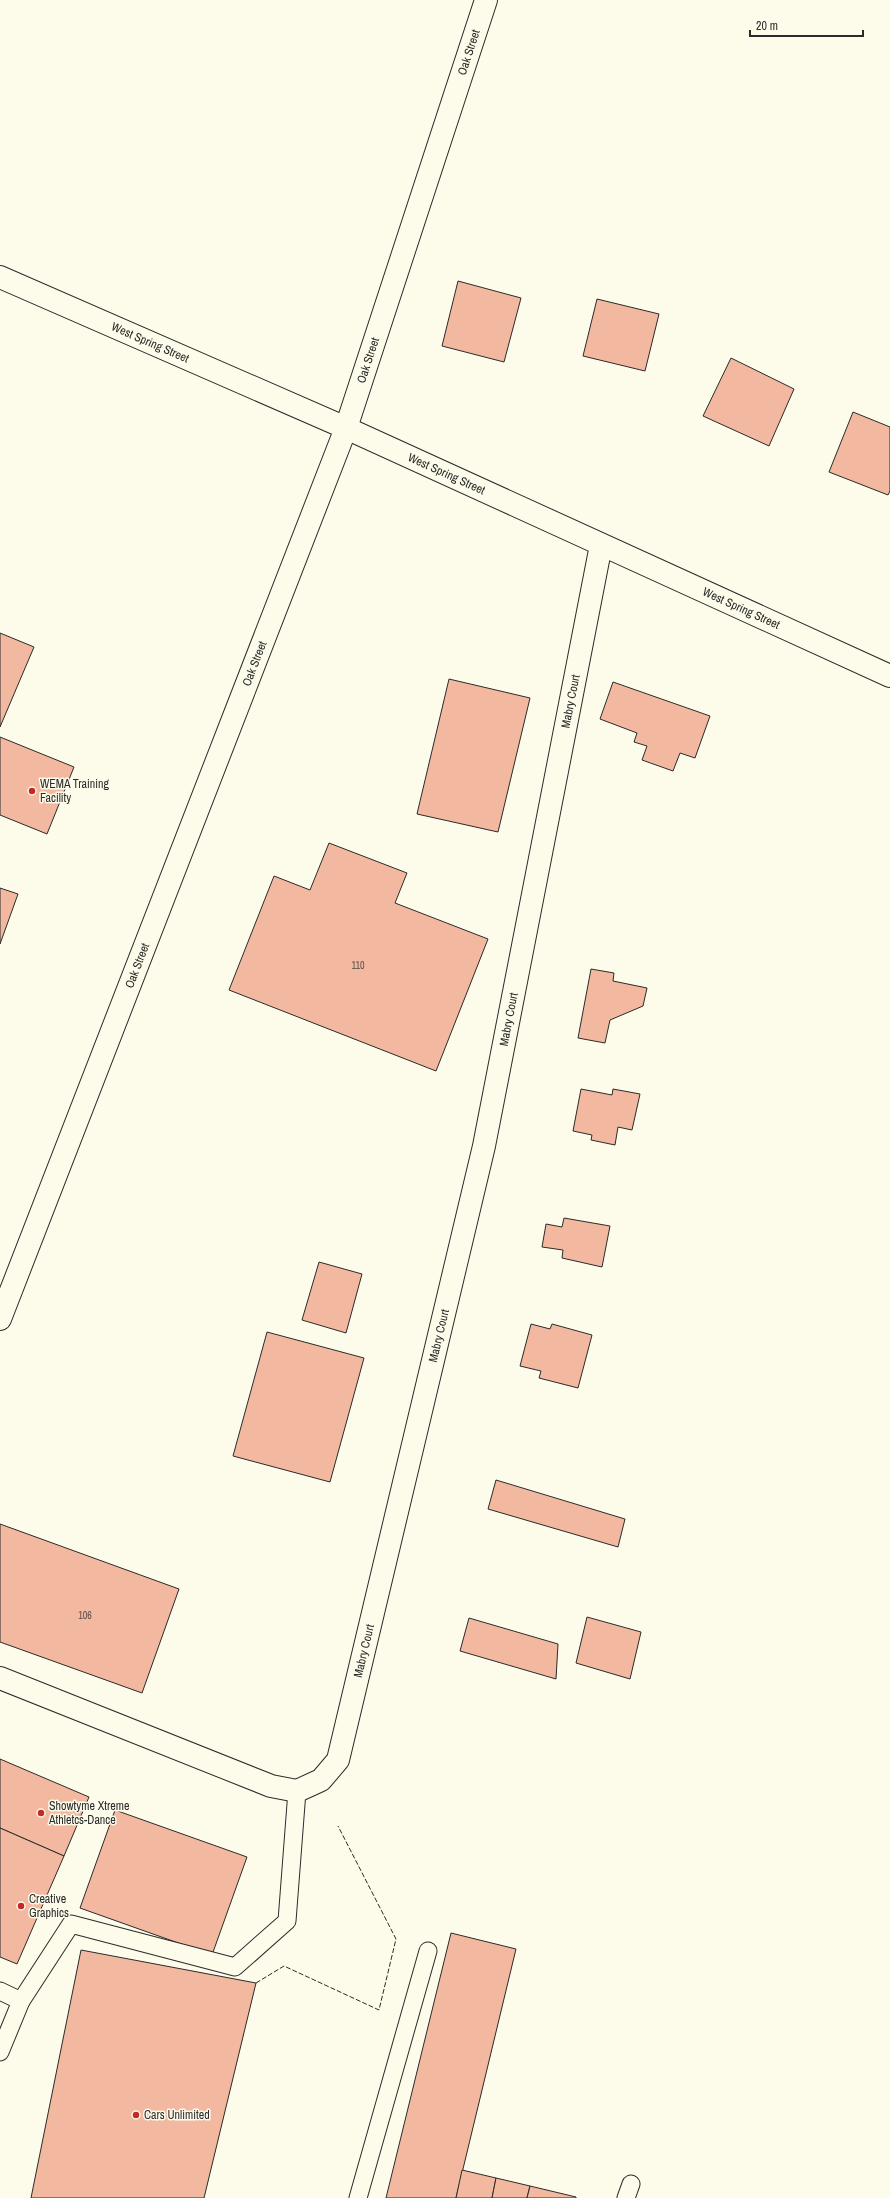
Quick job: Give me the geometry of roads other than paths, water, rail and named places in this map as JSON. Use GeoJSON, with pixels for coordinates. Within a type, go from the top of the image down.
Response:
{"type":"FeatureCollection","features":[{"type":"Feature","properties":{"kind":"street","name":"Oak Street"},"geometry":{"type":"LineString","coordinates":[[0,1319],[346,428],[486,0]]}},
{"type":"Feature","properties":{"kind":"street","name":"West Spring Street"},"geometry":{"type":"LineString","coordinates":[[0,276],[346,428],[890,676]]}},
{"type":"Feature","properties":{"kind":"street","name":"Mabry Court"},"geometry":{"type":"LineString","coordinates":[[297,1791],[321,1780],[338,1760],[484,1146],[602,545]]}},
{"type":"Feature","properties":{"kind":"street"},"geometry":{"type":"LineString","coordinates":[[0,1678],[271,1786],[297,1791]]}},
{"type":"Feature","properties":{"kind":"lane"},"geometry":{"type":"LineString","coordinates":[[0,2052],[20,2001],[71,1924],[235,1967],[287,1921],[297,1791]]}},
{"type":"Feature","properties":{"kind":"lane"},"geometry":{"type":"LineString","coordinates":[[358,2198],[428,1951]]}},
{"type":"Feature","properties":{"kind":"lane"},"geometry":{"type":"LineString","coordinates":[[0,1991],[20,2001]]}},
{"type":"Feature","properties":{"kind":"place","name":"WEMA Training Facility"},"geometry":{"type":"Point","coordinates":[32,791]}},
{"type":"Feature","properties":{"kind":"place","name":"Showtyme Xtreme Athletcs-Dance"},"geometry":{"type":"Point","coordinates":[41,1813]}},
{"type":"Feature","properties":{"kind":"place","name":"Creative Graphics"},"geometry":{"type":"Point","coordinates":[21,1906]}},
{"type":"Feature","properties":{"kind":"place","name":"Cars Unlimited"},"geometry":{"type":"Point","coordinates":[136,2115]}}]}
